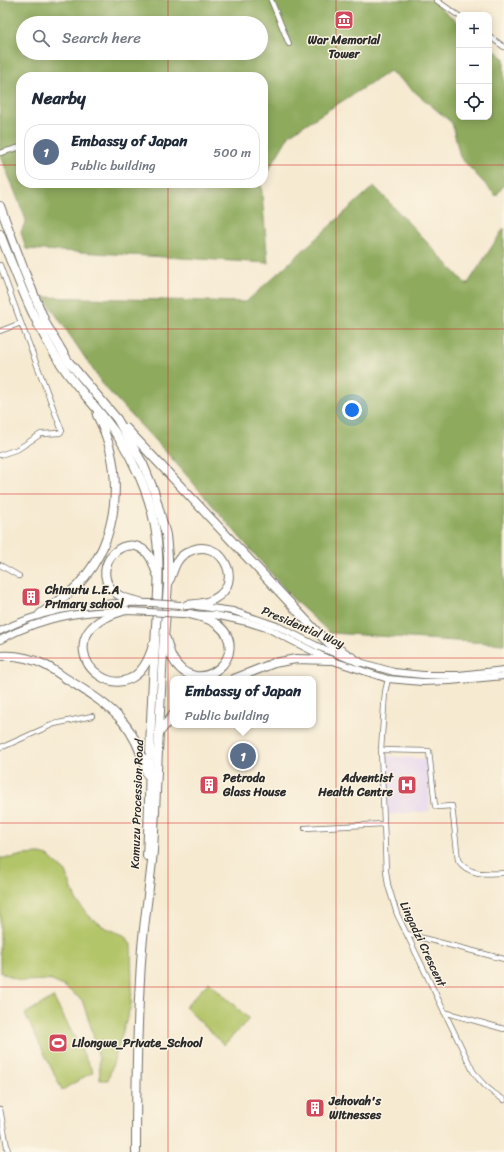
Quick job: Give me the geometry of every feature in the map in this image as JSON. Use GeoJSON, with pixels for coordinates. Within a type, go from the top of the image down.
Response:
{"type":"FeatureCollection","features":[{"type":"Feature","properties":{"kind":"highway"},"geometry":{"type":"LineString","coordinates":[[0,206],[46,324],[68,361],[117,420],[144,446],[318,633],[339,650],[359,662]]}},
{"type":"Feature","properties":{"kind":"highway"},"geometry":{"type":"LineString","coordinates":[[0,234],[35,320],[48,344],[76,385],[122,442],[136,467],[146,493],[157,536],[160,580],[160,632],[156,701]]}},
{"type":"Feature","properties":{"kind":"highway"},"geometry":{"type":"LineString","coordinates":[[40,614],[61,600],[78,585],[103,548],[111,524],[116,500],[112,456],[103,427],[91,403]]}},
{"type":"Feature","properties":{"kind":"highway"},"geometry":{"type":"LineString","coordinates":[[117,420],[144,464],[154,491],[166,535],[168,584],[160,632],[142,669],[128,680],[119,682],[110,681],[94,673],[86,661],[84,644],[92,628],[98,622],[107,616],[126,610]]}},
{"type":"Feature","properties":{"kind":"highway"},"geometry":{"type":"LineString","coordinates":[[140,602],[125,598],[113,591],[106,578],[105,571],[107,562],[115,551],[129,546],[147,552],[160,580]]}},
{"type":"Feature","properties":{"kind":"highway"},"geometry":{"type":"LineString","coordinates":[[168,584],[177,561],[191,550],[207,548],[215,551],[222,557],[229,571],[229,579],[226,588],[214,599],[203,603],[184,605]]}},
{"type":"Feature","properties":{"kind":"highway"},"geometry":{"type":"LineString","coordinates":[[160,632],[172,658],[181,670],[186,673],[201,676],[216,672],[227,658],[229,646],[227,635],[217,624],[203,617],[190,614]]}},
{"type":"Feature","properties":{"kind":"highway"},"geometry":{"type":"LineString","coordinates":[[0,656],[26,658],[44,664],[109,708],[124,723],[135,741],[145,765],[150,789]]}},
{"type":"Feature","properties":{"kind":"highway"},"geometry":{"type":"LineString","coordinates":[[242,676],[274,663],[296,659],[330,660]]}},
{"type":"Feature","properties":{"kind":"highway","name":"Kamuzu Procession Road"},"geometry":{"type":"LineString","coordinates":[[136,1152],[136,1068],[142,950],[145,912],[153,851],[159,733],[156,701]]}},
{"type":"Feature","properties":{"kind":"highway","name":"Kamuzu Procession Road"},"geometry":{"type":"LineString","coordinates":[[145,912],[144,897],[156,701]]}},
{"type":"Feature","properties":{"kind":"highway"},"geometry":{"type":"LineString","coordinates":[[159,733],[170,719]]}},
{"type":"Feature","properties":{"kind":"main road","name":"Presidential Way"},"geometry":{"type":"LineString","coordinates":[[0,631],[40,614],[82,605],[140,602],[184,605],[233,611],[277,626],[319,647],[359,662],[394,672],[423,675],[459,675],[504,670]]}},
{"type":"Feature","properties":{"kind":"main road","name":"Presidential Way"},"geometry":{"type":"LineString","coordinates":[[0,640],[18,630],[46,620],[83,612],[126,610],[190,614],[215,616],[247,622],[269,629],[330,660],[388,679],[422,682],[450,682],[504,676]]}},
{"type":"Feature","properties":{"kind":"street"},"geometry":{"type":"LineString","coordinates":[[271,0],[289,44]]}},
{"type":"Feature","properties":{"kind":"street"},"geometry":{"type":"LineString","coordinates":[[436,0],[456,14]]}},
{"type":"Feature","properties":{"kind":"street"},"geometry":{"type":"LineString","coordinates":[[492,38],[504,47]]}},
{"type":"Feature","properties":{"kind":"street"},"geometry":{"type":"LineString","coordinates":[[0,153],[16,148]]}},
{"type":"Feature","properties":{"kind":"street"},"geometry":{"type":"LineString","coordinates":[[0,265],[62,431],[60,433],[41,434],[18,448],[0,455]]}},
{"type":"Feature","properties":{"kind":"street"},"geometry":{"type":"LineString","coordinates":[[0,331],[21,323]]}},
{"type":"Feature","properties":{"kind":"street"},"geometry":{"type":"LineString","coordinates":[[0,565],[19,576]]}},
{"type":"Feature","properties":{"kind":"street","name":"Lingadzi Crescent"},"geometry":{"type":"LineString","coordinates":[[388,679],[385,692],[381,750],[388,885],[397,914],[463,1052],[478,1080],[488,1090],[504,1100]]}},
{"type":"Feature","properties":{"kind":"street"},"geometry":{"type":"LineString","coordinates":[[0,747],[54,724],[92,716]]}},
{"type":"Feature","properties":{"kind":"street"},"geometry":{"type":"LineString","coordinates":[[381,750],[429,751],[435,806],[452,806],[458,860],[463,866],[476,873],[504,873]]}},
{"type":"Feature","properties":{"kind":"street"},"geometry":{"type":"LineString","coordinates":[[305,828],[384,824]]}},
{"type":"Feature","properties":{"kind":"street"},"geometry":{"type":"LineString","coordinates":[[407,934],[504,958]]}},
{"type":"Feature","properties":{"kind":"street"},"geometry":{"type":"LineString","coordinates":[[444,1012],[504,1029]]}},
{"type":"Feature","properties":{"kind":"street"},"geometry":{"type":"LineString","coordinates":[[0,1109],[8,1152]]}},
{"type":"Feature","properties":{"kind":"shaded area","name":"Adventist Health Centre"},"geometry":{"type":"Polygon","coordinates":[[[384,756],[427,759],[430,811],[387,815],[384,756]]]}},
{"type":"Feature","properties":{"kind":"green space"},"geometry":{"type":"Polygon","coordinates":[[[0,0],[431,0],[456,21],[456,120],[492,120],[492,48],[504,58],[504,185],[496,196],[460,157],[452,123],[390,71],[290,134],[268,171],[268,72],[16,72],[16,188],[261,188],[268,263],[26,249],[21,232],[26,220],[0,154],[0,0]]]}},
{"type":"Feature","properties":{"kind":"green space"},"geometry":{"type":"Polygon","coordinates":[[[374,186],[467,285],[504,228],[504,644],[330,633],[293,599],[175,462],[104,386],[44,297],[246,302],[374,186]]]}},
{"type":"Feature","properties":{"kind":"green space"},"geometry":{"type":"Polygon","coordinates":[[[40,854],[48,856],[66,872],[76,900],[89,916],[104,927],[126,936],[131,945],[131,1005],[108,1080],[100,1080],[99,1059],[82,1000],[65,987],[50,980],[21,981],[0,972],[0,858],[40,854]]]}},
{"type":"Feature","properties":{"kind":"green space"},"geometry":{"type":"Polygon","coordinates":[[[209,982],[249,1019],[224,1045],[185,1007],[209,982]]]}},
{"type":"Feature","properties":{"kind":"green space","name":"Lilongwe_Private_School"},"geometry":{"type":"Polygon","coordinates":[[[53,997],[93,1072],[62,1090],[25,1014],[53,997]]]}},
{"type":"Feature","properties":{"kind":"place","name":"War Memorial Tower"},"geometry":{"type":"Point","coordinates":[344,20]}},
{"type":"Feature","properties":{"kind":"place","name":"Chimutu L.E.A Primary school"},"geometry":{"type":"Point","coordinates":[31,597]}},
{"type":"Feature","properties":{"kind":"place","name":"Embassy of Japan"},"geometry":{"type":"Point","coordinates":[243,756]}},
{"type":"Feature","properties":{"kind":"place","name":"Petroda Glass House"},"geometry":{"type":"Point","coordinates":[209,785]}},
{"type":"Feature","properties":{"kind":"place","name":"Adventist Health Centre"},"geometry":{"type":"Point","coordinates":[407,785]}},
{"type":"Feature","properties":{"kind":"place","name":"Lilongwe_Private_School"},"geometry":{"type":"Point","coordinates":[58,1043]}},
{"type":"Feature","properties":{"kind":"place","name":"Jehovah's Witnesses"},"geometry":{"type":"Point","coordinates":[315,1108]}}]}
